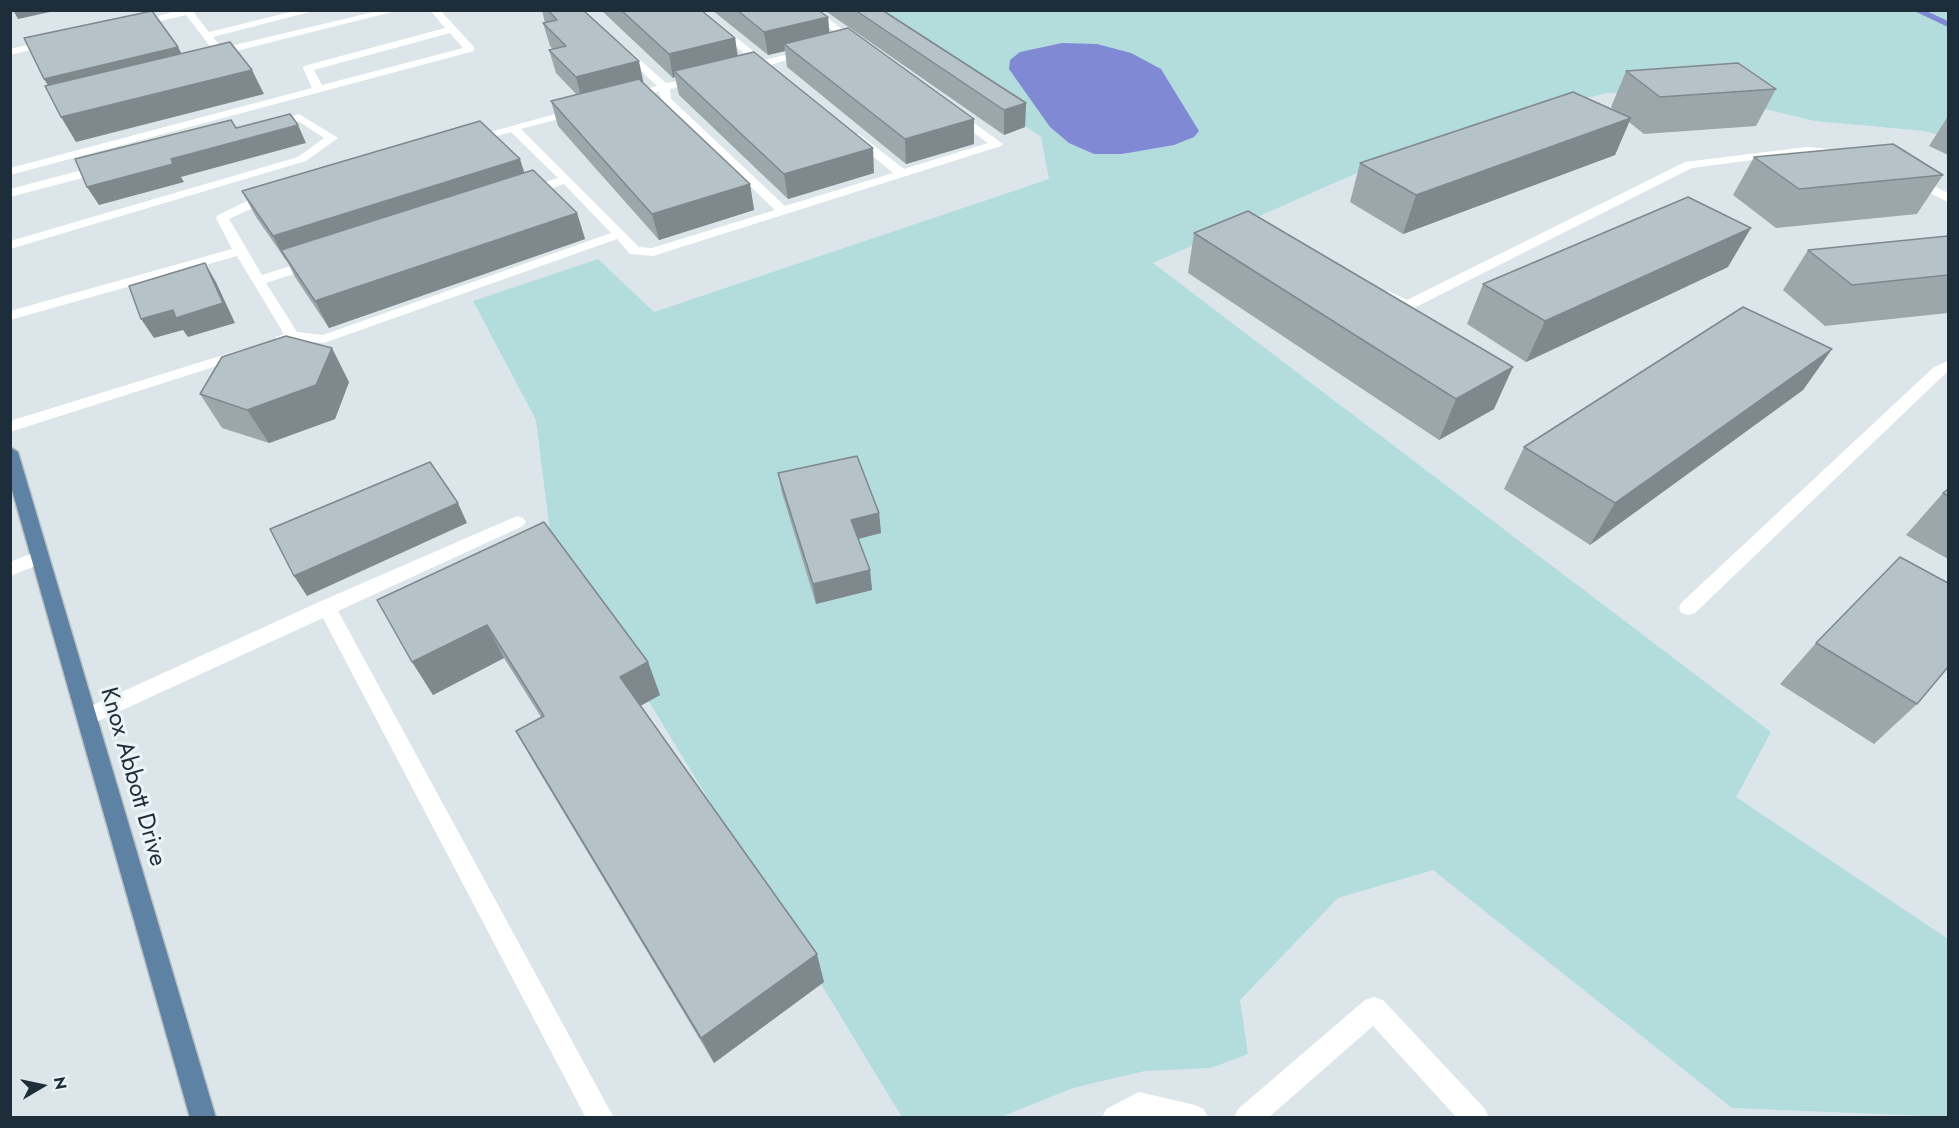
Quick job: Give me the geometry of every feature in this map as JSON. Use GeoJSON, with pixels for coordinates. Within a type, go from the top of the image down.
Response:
{"type":"FeatureCollection","features":[{"type":"Feature","properties":{"kind":"main road","name":"Knox Abbott Drive"},"geometry":{"type":"LineString","coordinates":[[10,452],[203,1118]]}},
{"type":"Feature","properties":{"kind":"street"},"geometry":{"type":"LineString","coordinates":[[207,35],[313,10]]}},
{"type":"Feature","properties":{"kind":"street"},"geometry":{"type":"LineString","coordinates":[[122,27],[191,11],[220,52],[396,10]]}},
{"type":"Feature","properties":{"kind":"street"},"geometry":{"type":"LineString","coordinates":[[10,172],[470,49],[434,10]]}},
{"type":"Feature","properties":{"kind":"street"},"geometry":{"type":"LineString","coordinates":[[695,10],[768,68]]}},
{"type":"Feature","properties":{"kind":"street"},"geometry":{"type":"LineString","coordinates":[[810,10],[846,42],[871,55]]}},
{"type":"Feature","properties":{"kind":"street"},"geometry":{"type":"LineString","coordinates":[[319,91],[308,68],[452,29]]}},
{"type":"Feature","properties":{"kind":"street"},"geometry":{"type":"LineString","coordinates":[[10,52],[66,39]]}},
{"type":"Feature","properties":{"kind":"street"},"geometry":{"type":"LineString","coordinates":[[615,41],[664,87],[666,100],[783,211]]}},
{"type":"Feature","properties":{"kind":"street"},"geometry":{"type":"LineString","coordinates":[[730,72],[768,68],[818,50]]}},
{"type":"Feature","properties":{"kind":"street"},"geometry":{"type":"LineString","coordinates":[[621,99],[708,77]]}},
{"type":"Feature","properties":{"kind":"street"},"geometry":{"type":"LineString","coordinates":[[456,145],[589,108]]}},
{"type":"Feature","properties":{"kind":"street"},"geometry":{"type":"LineString","coordinates":[[513,128],[635,251],[653,252],[997,144],[948,110]]}},
{"type":"Feature","properties":{"kind":"street"},"geometry":{"type":"LineString","coordinates":[[10,245],[302,159],[332,138],[299,117],[255,129]]}},
{"type":"Feature","properties":{"kind":"street"},"geometry":{"type":"LineString","coordinates":[[847,130],[903,174]]}},
{"type":"Feature","properties":{"kind":"street"},"geometry":{"type":"LineString","coordinates":[[1378,289],[1407,306],[1689,165],[1806,150],[1856,155]]}},
{"type":"Feature","properties":{"kind":"street"},"geometry":{"type":"LineString","coordinates":[[10,193],[120,164]]}},
{"type":"Feature","properties":{"kind":"street"},"geometry":{"type":"LineString","coordinates":[[1906,176],[1948,198]]}},
{"type":"Feature","properties":{"kind":"street"},"geometry":{"type":"LineString","coordinates":[[511,197],[566,179]]}},
{"type":"Feature","properties":{"kind":"street"},"geometry":{"type":"LineString","coordinates":[[286,194],[252,204],[222,218],[257,281],[292,336]]}},
{"type":"Feature","properties":{"kind":"street"},"geometry":{"type":"LineString","coordinates":[[10,427],[102,396],[267,346],[292,336],[324,339],[619,234]]}},
{"type":"Feature","properties":{"kind":"street"},"geometry":{"type":"LineString","coordinates":[[10,316],[240,251]]}},
{"type":"Feature","properties":{"kind":"street"},"geometry":{"type":"LineString","coordinates":[[257,281],[323,259]]}},
{"type":"Feature","properties":{"kind":"street"},"geometry":{"type":"LineString","coordinates":[[1688,608],[1939,370],[1948,366]]}},
{"type":"Feature","properties":{"kind":"street"},"geometry":{"type":"LineString","coordinates":[[87,717],[518,522]]}},
{"type":"Feature","properties":{"kind":"street"},"geometry":{"type":"LineString","coordinates":[[10,570],[40,557]]}},
{"type":"Feature","properties":{"kind":"street"},"geometry":{"type":"LineString","coordinates":[[326,607],[601,1118]]}},
{"type":"Feature","properties":{"kind":"street"},"geometry":{"type":"LineString","coordinates":[[1247,1118],[1374,1009],[1476,1118]]}},
{"type":"Feature","properties":{"kind":"street"},"geometry":{"type":"LineString","coordinates":[[1115,1118],[1139,1105],[1195,1118]]}},
{"type":"Feature","properties":{"kind":"shaded area"},"geometry":{"type":"Polygon","coordinates":[[[854,11],[1948,11],[1948,137],[1924,131],[1815,121],[1689,91],[1607,93],[1450,132],[1153,263],[1771,732],[1736,797],[1948,939],[1948,1117],[1732,1108],[1433,870],[1338,898],[1240,1000],[1248,1054],[1211,1068],[1145,1071],[1073,1088],[1001,1117],[902,1117],[551,541],[536,420],[473,301],[598,259],[654,312],[1049,179],[1041,137],[854,11]]]}},
{"type":"Feature","properties":{"kind":"water"},"geometry":{"type":"Polygon","coordinates":[[[1062,43],[1097,44],[1131,53],[1161,69],[1199,131],[1194,137],[1174,145],[1122,154],[1094,154],[1069,143],[1050,127],[1009,69],[1010,60],[1020,52],[1062,43]]]}},
{"type":"Feature","properties":{"kind":"building"},"geometry":{"type":"Polygon","coordinates":[[[548,10],[583,10],[639,61],[576,77],[549,50],[566,46],[543,23],[557,20],[548,10]]]}},
{"type":"Feature","properties":{"kind":"building"},"geometry":{"type":"Polygon","coordinates":[[[621,10],[701,10],[735,38],[669,54],[621,10]]]}},
{"type":"Feature","properties":{"kind":"building"},"geometry":{"type":"Polygon","coordinates":[[[737,10],[818,10],[828,17],[764,32],[737,10]]]}},
{"type":"Feature","properties":{"kind":"building"},"geometry":{"type":"Polygon","coordinates":[[[855,10],[882,10],[1026,103],[1004,110],[855,10]]]}},
{"type":"Feature","properties":{"kind":"building"},"geometry":{"type":"Polygon","coordinates":[[[152,11],[178,47],[44,79],[24,38],[152,11]]]}},
{"type":"Feature","properties":{"kind":"building"},"geometry":{"type":"Polygon","coordinates":[[[848,28],[974,119],[905,139],[784,44],[848,28]]]}},
{"type":"Feature","properties":{"kind":"building"},"geometry":{"type":"Polygon","coordinates":[[[230,42],[252,70],[61,117],[45,86],[230,42]]]}},
{"type":"Feature","properties":{"kind":"building"},"geometry":{"type":"Polygon","coordinates":[[[754,52],[873,148],[784,174],[674,71],[754,52]]]}},
{"type":"Feature","properties":{"kind":"building"},"geometry":{"type":"Polygon","coordinates":[[[1738,63],[1776,89],[1660,97],[1626,71],[1738,63]]]}},
{"type":"Feature","properties":{"kind":"building"},"geometry":{"type":"Polygon","coordinates":[[[639,79],[750,184],[652,214],[551,101],[639,79]]]}},
{"type":"Feature","properties":{"kind":"building"},"geometry":{"type":"Polygon","coordinates":[[[1573,92],[1631,118],[1416,195],[1360,163],[1573,92]]]}},
{"type":"Feature","properties":{"kind":"building"},"geometry":{"type":"Polygon","coordinates":[[[290,114],[298,125],[171,159],[173,164],[87,187],[75,159],[231,120],[236,128],[290,114]]]}},
{"type":"Feature","properties":{"kind":"building"},"geometry":{"type":"Polygon","coordinates":[[[480,121],[520,159],[273,236],[242,191],[480,121]]]}},
{"type":"Feature","properties":{"kind":"building"},"geometry":{"type":"Polygon","coordinates":[[[1893,144],[1943,175],[1799,189],[1754,157],[1893,144]]]}},
{"type":"Feature","properties":{"kind":"building"},"geometry":{"type":"Polygon","coordinates":[[[533,170],[577,213],[315,301],[281,250],[533,170]]]}},
{"type":"Feature","properties":{"kind":"building"},"geometry":{"type":"Polygon","coordinates":[[[1688,197],[1751,228],[1545,321],[1483,284],[1688,197]]]}},
{"type":"Feature","properties":{"kind":"building"},"geometry":{"type":"Polygon","coordinates":[[[1248,211],[1513,367],[1456,399],[1194,233],[1248,211]]]}},
{"type":"Feature","properties":{"kind":"building"},"geometry":{"type":"Polygon","coordinates":[[[1948,236],[1948,275],[1852,285],[1808,250],[1948,236]]]}},
{"type":"Feature","properties":{"kind":"building"},"geometry":{"type":"Polygon","coordinates":[[[205,263],[223,303],[176,318],[173,310],[141,319],[129,286],[205,263]]]}},
{"type":"Feature","properties":{"kind":"building"},"geometry":{"type":"Polygon","coordinates":[[[1743,307],[1832,349],[1615,503],[1524,447],[1743,307]]]}},
{"type":"Feature","properties":{"kind":"building"},"geometry":{"type":"Polygon","coordinates":[[[286,336],[332,348],[316,385],[247,410],[200,394],[222,357],[286,336]]]}},
{"type":"Feature","properties":{"kind":"building"},"geometry":{"type":"Polygon","coordinates":[[[857,456],[879,513],[851,520],[870,570],[813,584],[778,473],[857,456]]]}},
{"type":"Feature","properties":{"kind":"building"},"geometry":{"type":"Polygon","coordinates":[[[430,462],[458,503],[294,576],[270,529],[430,462]]]}},
{"type":"Feature","properties":{"kind":"building"},"geometry":{"type":"Polygon","coordinates":[[[544,522],[648,662],[620,677],[817,954],[701,1038],[516,731],[544,716],[487,625],[412,662],[377,600],[544,522]]]}},
{"type":"Feature","properties":{"kind":"building"},"geometry":{"type":"Polygon","coordinates":[[[1900,557],[1948,583],[1948,667],[1917,704],[1816,643],[1900,557]]]}},
{"type":"Feature","properties":{"kind":"waterway"},"geometry":{"type":"LineString","coordinates":[[1916,10],[1948,24]]}}]}
